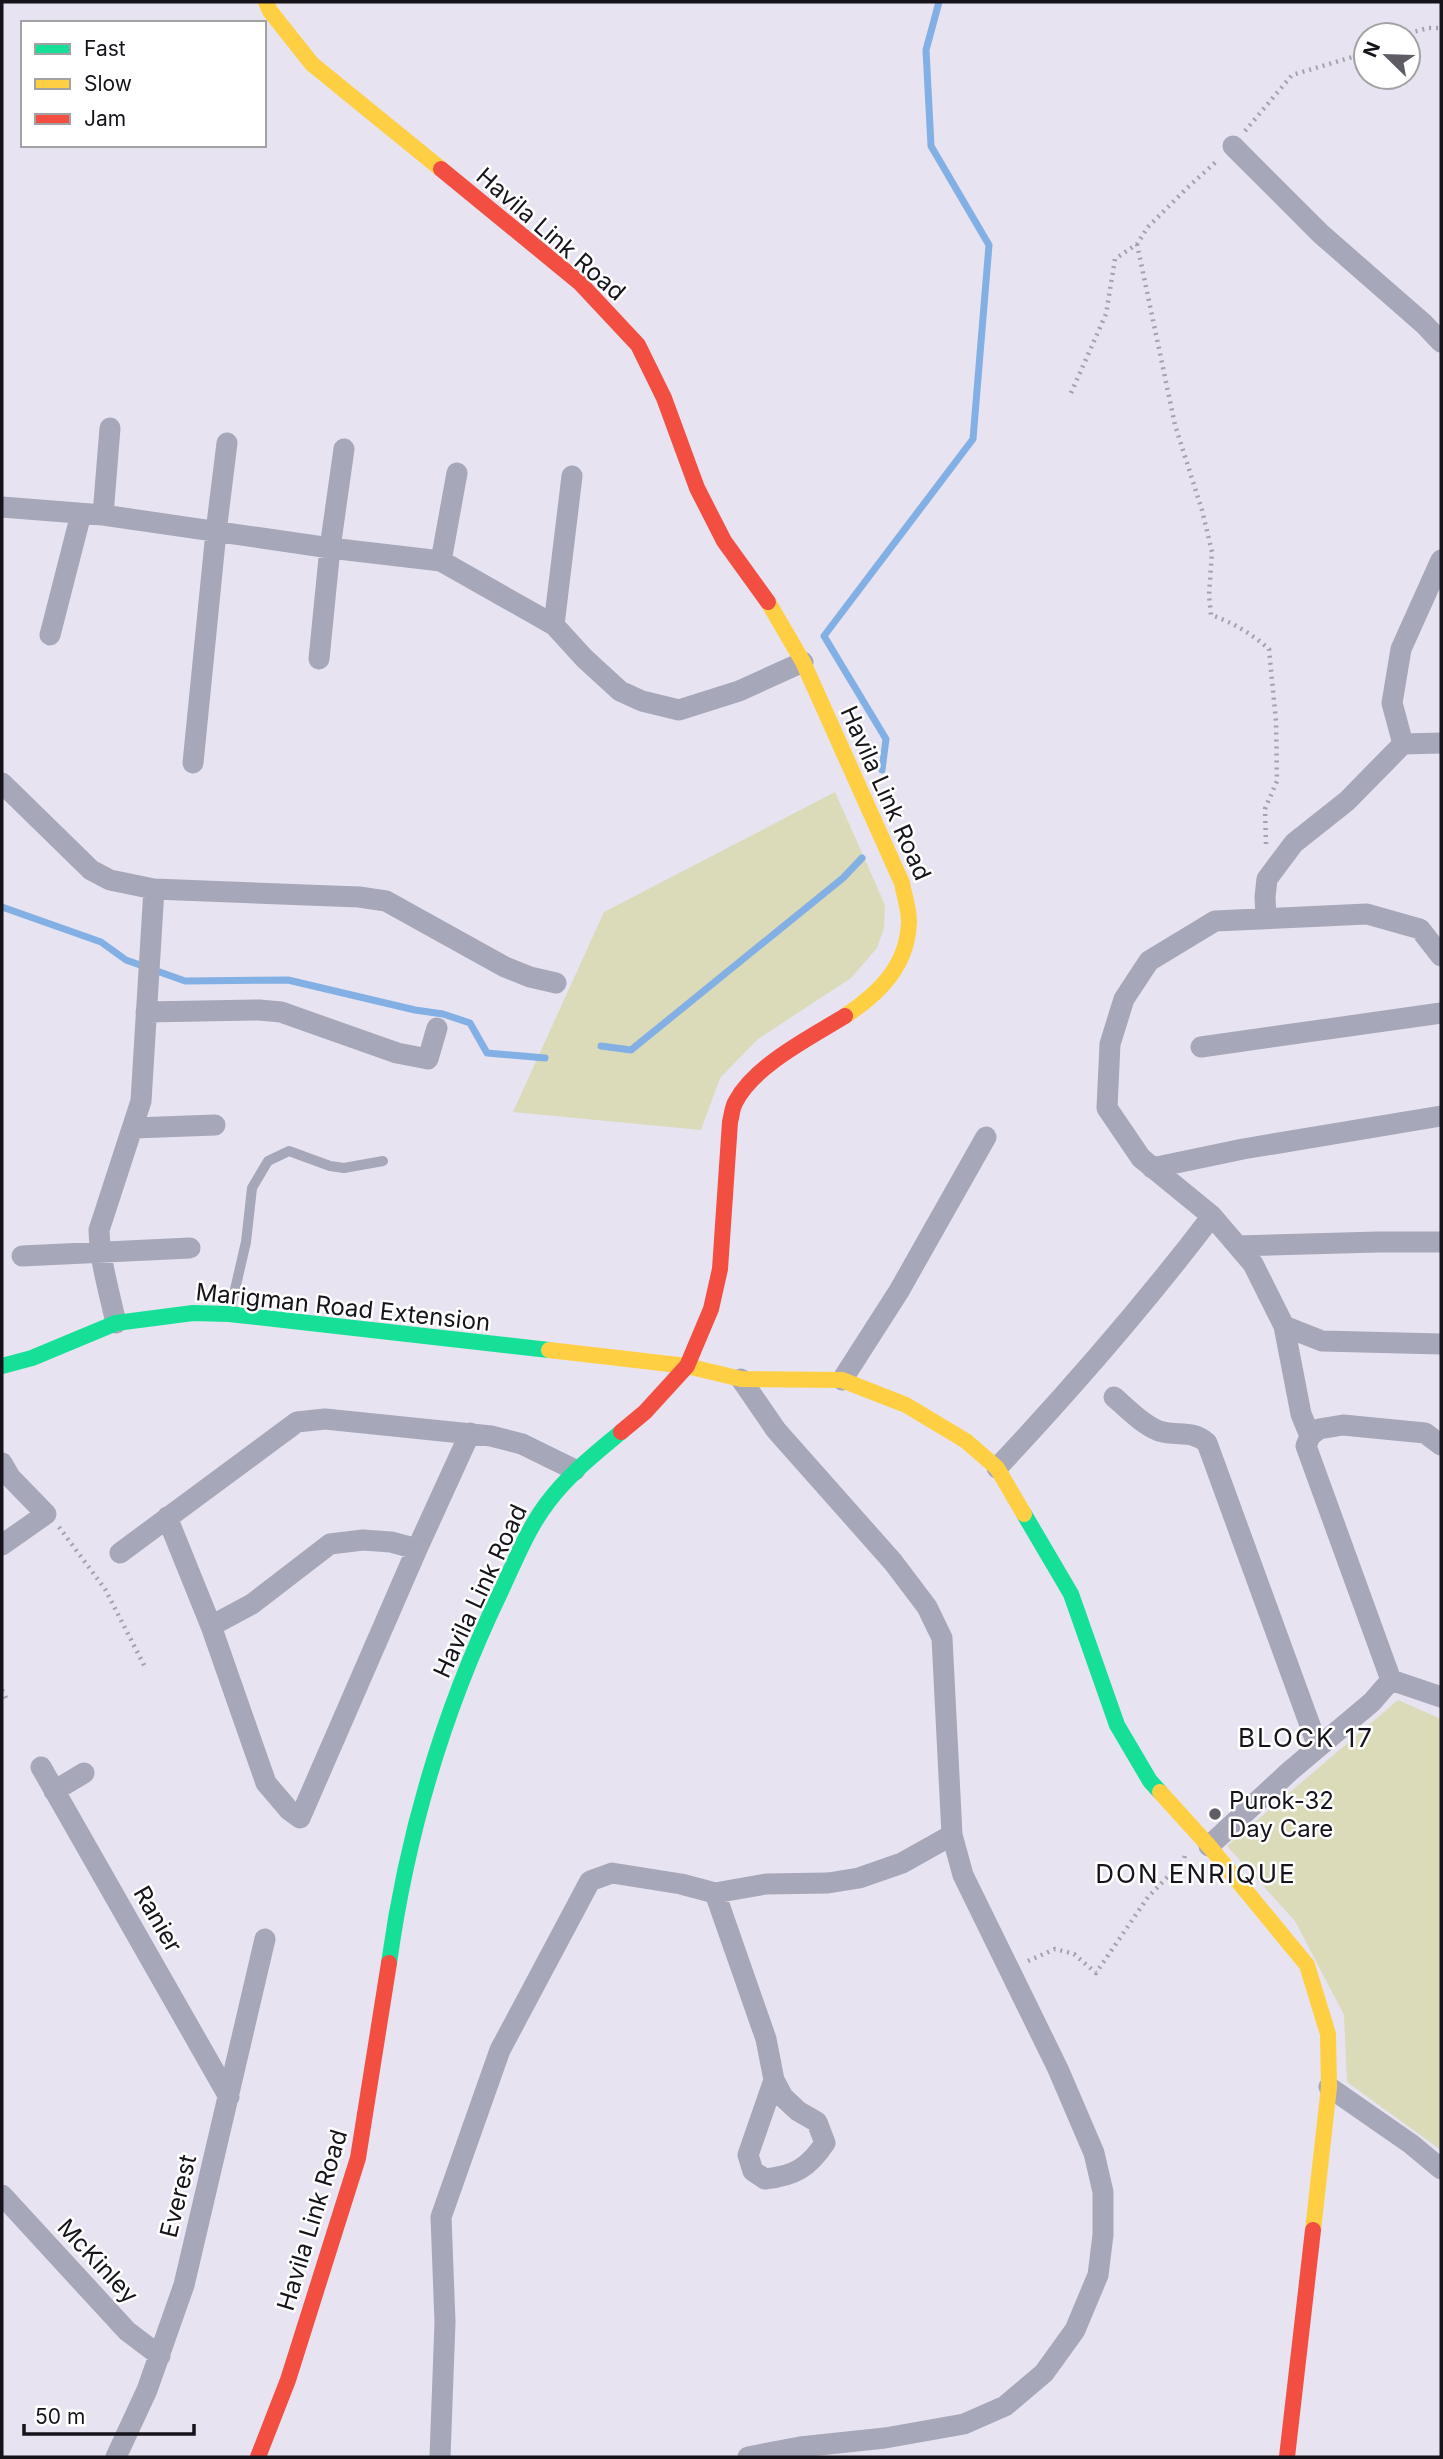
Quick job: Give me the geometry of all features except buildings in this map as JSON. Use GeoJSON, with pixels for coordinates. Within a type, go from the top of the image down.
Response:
{"type":"FeatureCollection","features":[{"type":"Feature","properties":{"kind":"street","name":"Havila Link Road"},"geometry":{"type":"LineString","coordinates":[[258,2457],[288,2380],[358,2158],[381,2025],[396,1915],[418,1815],[438,1744],[461,1680],[522,1546],[547,1503],[575,1470],[645,1412],[687,1366],[711,1309],[720,1269],[730,1122],[734,1103],[762,1070],[879,992],[895,974],[906,949],[910,926],[910,906],[902,883],[803,662],[778,616],[719,530],[697,488],[664,398],[638,345],[580,283],[312,64],[270,11],[266,2]]}},
{"type":"Feature","properties":{"kind":"street"},"geometry":{"type":"LineString","coordinates":[[1233,146],[1321,234],[1441,342]]}},
{"type":"Feature","properties":{"kind":"street"},"geometry":{"type":"LineString","coordinates":[[103,515],[110,428]]}},
{"type":"Feature","properties":{"kind":"street"},"geometry":{"type":"LineString","coordinates":[[193,763],[216,532],[228,443]]}},
{"type":"Feature","properties":{"kind":"street"},"geometry":{"type":"LineString","coordinates":[[319,659],[330,548],[344,449]]}},
{"type":"Feature","properties":{"kind":"street"},"geometry":{"type":"LineString","coordinates":[[441,561],[457,473]]}},
{"type":"Feature","properties":{"kind":"street"},"geometry":{"type":"LineString","coordinates":[[554,625],[572,476]]}},
{"type":"Feature","properties":{"kind":"street"},"geometry":{"type":"LineString","coordinates":[[2,507],[103,515],[441,561],[554,625],[584,658],[620,691],[642,701],[680,710],[739,691],[803,662]]}},
{"type":"Feature","properties":{"kind":"street"},"geometry":{"type":"LineString","coordinates":[[50,635],[81,514]]}},
{"type":"Feature","properties":{"kind":"street"},"geometry":{"type":"LineString","coordinates":[[1403,744],[1392,703],[1401,649],[1441,560]]}},
{"type":"Feature","properties":{"kind":"street"},"geometry":{"type":"LineString","coordinates":[[1266,917],[1267,879],[1294,843],[1347,801],[1403,744],[1441,743]]}},
{"type":"Feature","properties":{"kind":"street"},"geometry":{"type":"LineString","coordinates":[[2,783],[91,870],[110,880],[154,889],[359,897],[386,901],[505,967],[556,984]]}},
{"type":"Feature","properties":{"kind":"street"},"geometry":{"type":"LineString","coordinates":[[116,1322],[100,1252],[99,1230],[141,1101],[154,889]]}},
{"type":"Feature","properties":{"kind":"street"},"geometry":{"type":"LineString","coordinates":[[1310,1436],[1301,1414],[1284,1326],[1253,1264],[1212,1216],[1141,1158],[1107,1108],[1110,1044],[1124,999],[1149,961],[1215,920],[1367,914],[1420,929],[1441,956]]}},
{"type":"Feature","properties":{"kind":"street"},"geometry":{"type":"LineString","coordinates":[[146,1012],[281,1012],[397,1053],[428,1059],[437,1028]]}},
{"type":"Feature","properties":{"kind":"street"},"geometry":{"type":"LineString","coordinates":[[1201,1047],[1441,1013]]}},
{"type":"Feature","properties":{"kind":"street"},"geometry":{"type":"LineString","coordinates":[[1152,1168],[1243,1149],[1441,1116]]}},
{"type":"Feature","properties":{"kind":"street"},"geometry":{"type":"LineString","coordinates":[[134,1128],[215,1125]]}},
{"type":"Feature","properties":{"kind":"street"},"geometry":{"type":"LineString","coordinates":[[986,1137],[899,1291],[842,1380],[906,1405],[966,1441],[998,1468],[1071,1594],[1117,1724],[1150,1781],[1209,1846],[1307,1965],[1328,2034],[1329,2087],[1287,2457]]}},
{"type":"Feature","properties":{"kind":"street"},"geometry":{"type":"LineString","coordinates":[[998,1468],[1060,1402],[1155,1291],[1212,1216]]}},
{"type":"Feature","properties":{"kind":"street"},"geometry":{"type":"LineString","coordinates":[[1238,1246],[1377,1241],[1441,1242]]}},
{"type":"Feature","properties":{"kind":"street"},"geometry":{"type":"LineString","coordinates":[[22,1256],[190,1248]]}},
{"type":"Feature","properties":{"kind":"street","name":"Marigman Road Extension"},"geometry":{"type":"LineString","coordinates":[[2,1366],[32,1358],[116,1322],[193,1313],[229,1314],[687,1366],[741,1379],[842,1380]]}},
{"type":"Feature","properties":{"kind":"street"},"geometry":{"type":"LineString","coordinates":[[1284,1326],[1322,1341],[1441,1344]]}},
{"type":"Feature","properties":{"kind":"street"},"geometry":{"type":"LineString","coordinates":[[741,1379],[776,1430],[892,1562],[927,1607],[942,1638],[952,1835],[963,1875],[1058,2069],[1094,2153],[1103,2192],[1103,2235],[1098,2274],[1075,2330],[1044,2373],[1005,2406],[964,2424],[748,2457]]}},
{"type":"Feature","properties":{"kind":"street"},"geometry":{"type":"LineString","coordinates":[[1114,1397],[1148,1426],[1162,1432],[1197,1434],[1207,1443],[1318,1748]]}},
{"type":"Feature","properties":{"kind":"street"},"geometry":{"type":"LineString","coordinates":[[120,1553],[297,1422],[325,1419],[470,1433],[522,1444],[575,1470]]}},
{"type":"Feature","properties":{"kind":"street"},"geometry":{"type":"LineString","coordinates":[[1391,1680],[1307,1446],[1310,1436],[1319,1429],[1343,1425],[1425,1433],[1441,1445]]}},
{"type":"Feature","properties":{"kind":"street"},"geometry":{"type":"LineString","coordinates":[[167,1517],[211,1626],[266,1783],[289,1810],[300,1818],[470,1433]]}},
{"type":"Feature","properties":{"kind":"street"},"geometry":{"type":"LineString","coordinates":[[2,1463],[10,1477],[46,1514],[2,1545]]}},
{"type":"Feature","properties":{"kind":"street"},"geometry":{"type":"LineString","coordinates":[[211,1626],[252,1604],[330,1544],[363,1540],[391,1542],[417,1549]]}},
{"type":"Feature","properties":{"kind":"street"},"geometry":{"type":"LineString","coordinates":[[1209,1846],[1372,1702],[1391,1680]]}},
{"type":"Feature","properties":{"kind":"street"},"geometry":{"type":"LineString","coordinates":[[1391,1680],[1441,1697]]}},
{"type":"Feature","properties":{"kind":"street","name":"Ranier"},"geometry":{"type":"LineString","coordinates":[[41,1767],[229,2097]]}},
{"type":"Feature","properties":{"kind":"street"},"geometry":{"type":"LineString","coordinates":[[54,1791],[84,1773]]}},
{"type":"Feature","properties":{"kind":"street"},"geometry":{"type":"LineString","coordinates":[[440,2457],[445,2322],[441,2217],[500,2050],[590,1881],[612,1873],[681,1884],[715,1893],[766,1884],[828,1883],[859,1878],[902,1863],[952,1835]]}},
{"type":"Feature","properties":{"kind":"street"},"geometry":{"type":"LineString","coordinates":[[715,1893],[766,2039],[774,2080],[783,2097],[798,2111],[817,2122],[825,2143],[813,2161],[793,2173],[765,2179],[753,2171],[748,2155],[774,2080]]}},
{"type":"Feature","properties":{"kind":"street","name":"Everest"},"geometry":{"type":"LineString","coordinates":[[116,2457],[135,2419],[160,2356],[184,2285],[265,1939]]}},
{"type":"Feature","properties":{"kind":"street"},"geometry":{"type":"LineString","coordinates":[[1329,2087],[1411,2144],[1441,2169]]}},
{"type":"Feature","properties":{"kind":"street","name":"McKinley"},"geometry":{"type":"LineString","coordinates":[[2,2195],[127,2332],[160,2356]]}},
{"type":"Feature","properties":{"kind":"lane"},"geometry":{"type":"LineString","coordinates":[[229,1314],[246,1242],[252,1188],[268,1161],[289,1151],[330,1166],[344,1168],[383,1161]]}},
{"type":"Feature","properties":{"kind":"path"},"geometry":{"type":"LineString","coordinates":[[1422,30],[1441,28]]}},
{"type":"Feature","properties":{"kind":"path"},"geometry":{"type":"LineString","coordinates":[[1071,393],[1106,314],[1115,259],[1137,244],[1148,227],[1186,188],[1233,146],[1292,75],[1352,57]]}},
{"type":"Feature","properties":{"kind":"path"},"geometry":{"type":"LineString","coordinates":[[1137,244],[1175,425],[1202,510],[1212,552],[1210,615],[1255,636],[1269,649],[1276,721],[1277,781],[1265,809],[1267,879]]}},
{"type":"Feature","properties":{"kind":"path"},"geometry":{"type":"LineString","coordinates":[[46,1514],[61,1529],[105,1589],[145,1667]]}},
{"type":"Feature","properties":{"kind":"path"},"geometry":{"type":"LineString","coordinates":[[2,1690],[6,1698]]}},
{"type":"Feature","properties":{"kind":"path"},"geometry":{"type":"LineString","coordinates":[[1009,1969],[1055,1949],[1074,1954],[1096,1973],[1148,1897],[1184,1860],[1193,1828]]}},
{"type":"Feature","properties":{"kind":"green space"},"geometry":{"type":"Polygon","coordinates":[[[835,792],[885,905],[884,928],[877,948],[851,978],[758,1039],[720,1078],[701,1130],[513,1112],[604,912],[835,792]]]}},
{"type":"Feature","properties":{"kind":"green space"},"geometry":{"type":"Polygon","coordinates":[[[1398,1700],[1441,1719],[1441,2150],[1347,2082],[1344,2015],[1295,1921],[1227,1846],[1398,1700]]]}},
{"type":"Feature","properties":{"kind":"waterway"},"geometry":{"type":"LineString","coordinates":[[882,770],[886,739],[824,636],[973,439],[989,245],[931,146],[926,50],[939,2]]}},
{"type":"Feature","properties":{"kind":"waterway"},"geometry":{"type":"LineString","coordinates":[[601,1046],[631,1050],[843,878],[862,858]]}},
{"type":"Feature","properties":{"kind":"waterway"},"geometry":{"type":"LineString","coordinates":[[2,907],[101,942],[126,960],[185,981],[288,980],[443,1014],[470,1023],[487,1053],[545,1058]]}},
{"type":"Feature","properties":{"kind":"traffic: fast"},"geometry":{"type":"LineString","coordinates":[[2,1366],[32,1358],[116,1323],[193,1313],[229,1314],[549,1350]]}},
{"type":"Feature","properties":{"kind":"traffic: fast"},"geometry":{"type":"LineString","coordinates":[[389,1963],[406,1867],[430,1772],[445,1726],[481,1636],[522,1545],[541,1512],[573,1473],[621,1432]]}},
{"type":"Feature","properties":{"kind":"traffic: fast"},"geometry":{"type":"LineString","coordinates":[[1024,1514],[1071,1594],[1117,1725],[1150,1781],[1160,1792]]}},
{"type":"Feature","properties":{"kind":"traffic: slow"},"geometry":{"type":"LineString","coordinates":[[266,2],[270,11],[312,64],[441,169]]}},
{"type":"Feature","properties":{"kind":"traffic: slow"},"geometry":{"type":"LineString","coordinates":[[768,602],[803,662],[902,883],[907,907],[907,937],[898,964],[870,998],[845,1016]]}},
{"type":"Feature","properties":{"kind":"traffic: slow"},"geometry":{"type":"LineString","coordinates":[[549,1350],[687,1366],[741,1379],[842,1380],[906,1405],[966,1441],[997,1468],[1024,1514]]}},
{"type":"Feature","properties":{"kind":"traffic: slow"},"geometry":{"type":"LineString","coordinates":[[1160,1792],[1209,1846],[1307,1965],[1328,2034],[1329,2087],[1313,2230]]}},
{"type":"Feature","properties":{"kind":"traffic: jam"},"geometry":{"type":"LineString","coordinates":[[441,169],[580,283],[638,345],[664,398],[697,488],[724,541],[768,602]]}},
{"type":"Feature","properties":{"kind":"traffic: jam"},"geometry":{"type":"LineString","coordinates":[[621,1432],[645,1412],[687,1366],[711,1309],[720,1269],[730,1122],[735,1103],[756,1075],[845,1016]]}},
{"type":"Feature","properties":{"kind":"traffic: jam"},"geometry":{"type":"LineString","coordinates":[[258,2457],[288,2380],[358,2158],[389,1963]]}},
{"type":"Feature","properties":{"kind":"traffic: jam"},"geometry":{"type":"LineString","coordinates":[[1287,2457],[1313,2230]]}},
{"type":"Feature","properties":{"kind":"place","name":"Purok-32 Day Care"},"geometry":{"type":"Point","coordinates":[1215,1814]}},
{"type":"Feature","properties":{"kind":"district","name":"BLOCK 17"},"geometry":{"type":"Point","coordinates":[1306,1737]}},
{"type":"Feature","properties":{"kind":"district","name":"DON ENRIQUE"},"geometry":{"type":"Point","coordinates":[1196,1873]}}]}
